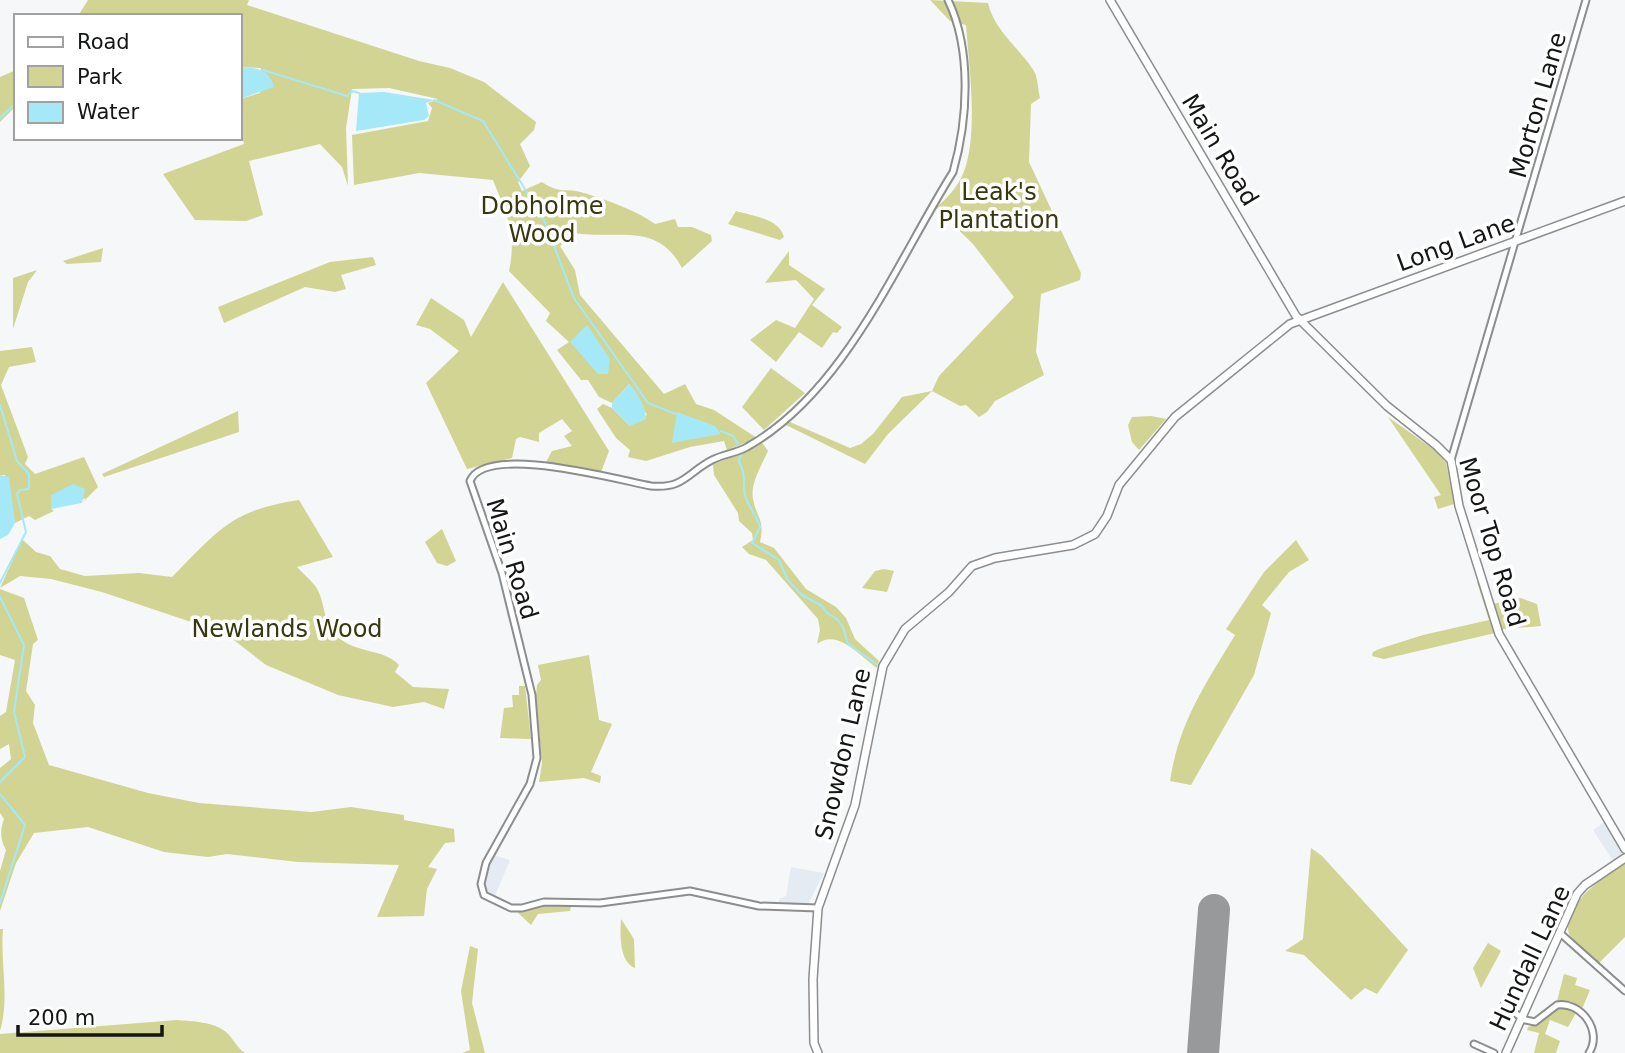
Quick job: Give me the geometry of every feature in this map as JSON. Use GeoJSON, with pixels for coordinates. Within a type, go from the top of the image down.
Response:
{"type":"FeatureCollection","features":[{"type":"Feature","properties":{"kind":"main road","name":"Main Road"},"geometry":{"type":"LineString","coordinates":[[1110,0],[1299,319]]}},
{"type":"Feature","properties":{"kind":"main road","name":"Long Lane"},"geometry":{"type":"LineString","coordinates":[[1299,319],[1625,201]]}},
{"type":"Feature","properties":{"kind":"main road","name":"Moor Top Road"},"geometry":{"type":"LineString","coordinates":[[1299,319],[1387,406],[1451,460],[1459,506],[1504,646],[1625,849]]}},
{"type":"Feature","properties":{"kind":"main road","name":"Snowdon Lane"},"geometry":{"type":"LineString","coordinates":[[818,1053],[814,1043],[813,979],[818,908],[855,805],[883,666],[905,628],[950,592],[972,566],[995,558],[1073,545],[1095,534],[1107,516],[1119,485],[1175,417],[1299,319]]}},
{"type":"Feature","properties":{"kind":"main road","name":"Hundall Lane"},"geometry":{"type":"LineString","coordinates":[[1506,1053],[1581,888],[1625,858]]}},
{"type":"Feature","properties":{"kind":"street","name":"Main Road"},"geometry":{"type":"LineString","coordinates":[[818,908],[759,906],[690,891],[600,904],[544,902],[511,908],[484,895],[482,891],[486,863],[530,784],[537,758],[532,695],[502,573],[470,491],[471,477],[479,470],[513,462],[651,486],[673,486],[709,462],[741,450],[806,401],[841,361],[953,172],[960,146],[963,90],[959,29],[948,0]]}},
{"type":"Feature","properties":{"kind":"street","name":"Morton Lane"},"geometry":{"type":"LineString","coordinates":[[1451,460],[1586,0]]}},
{"type":"Feature","properties":{"kind":"street"},"geometry":{"type":"LineString","coordinates":[[1560,933],[1625,991]]}},
{"type":"Feature","properties":{"kind":"street"},"geometry":{"type":"LineString","coordinates":[[1504,1005],[1522,1019],[1535,1022],[1557,1005],[1570,1005],[1591,1024],[1594,1037],[1588,1052]]}},
{"type":"Feature","properties":{"kind":"street"},"geometry":{"type":"LineString","coordinates":[[1474,1044],[1494,1053]]}},
{"type":"Feature","properties":{"kind":"shaded area"},"geometry":{"type":"Polygon","coordinates":[[[1606,821],[1625,854],[1613,861],[1593,830],[1606,821]]]}},
{"type":"Feature","properties":{"kind":"shaded area"},"geometry":{"type":"Polygon","coordinates":[[[493,855],[510,860],[494,898],[485,893],[484,888],[493,855]]]}},
{"type":"Feature","properties":{"kind":"shaded area"},"geometry":{"type":"Polygon","coordinates":[[[791,867],[824,873],[807,906],[779,905],[779,899],[786,896],[791,867]]]}},
{"type":"Feature","properties":{"kind":"green space","name":"Dobholme Wood"},"geometry":{"type":"Polygon","coordinates":[[[88,0],[249,0],[247,5],[419,61],[450,68],[484,82],[536,122],[534,130],[520,144],[530,166],[518,182],[522,191],[542,182],[558,190],[577,191],[612,202],[655,224],[675,219],[678,227],[692,227],[711,235],[712,241],[682,268],[672,253],[648,238],[575,233],[560,246],[575,270],[580,295],[664,394],[685,384],[696,404],[714,410],[757,438],[727,450],[724,441],[690,447],[646,461],[628,457],[630,450],[616,438],[597,409],[603,404],[612,408],[630,426],[647,415],[629,384],[612,403],[599,397],[588,380],[581,380],[557,350],[569,342],[546,321],[550,313],[509,271],[511,235],[493,180],[419,173],[354,185],[352,135],[428,121],[432,108],[428,103],[438,99],[389,88],[352,89],[346,128],[348,186],[342,167],[320,144],[249,161],[263,215],[246,221],[195,220],[163,174],[244,144],[242,98],[260,93],[261,68],[242,67],[242,14],[79,14],[88,0]]]}},
{"type":"Feature","properties":{"kind":"green space","name":"Leak's Plantation"},"geometry":{"type":"Polygon","coordinates":[[[930,0],[988,3],[1001,30],[1034,71],[1040,98],[1031,104],[1029,162],[1081,273],[1080,280],[1041,294],[1036,352],[1044,375],[995,401],[987,412],[979,417],[966,405],[960,406],[932,391],[939,376],[1014,297],[973,244],[936,208],[951,193],[963,174],[971,140],[972,101],[966,25],[950,21],[930,0]]]}},
{"type":"Feature","properties":{"kind":"green space"},"geometry":{"type":"Polygon","coordinates":[[[14,71],[14,108],[0,122],[0,77],[14,71]]]}},
{"type":"Feature","properties":{"kind":"green space"},"geometry":{"type":"Polygon","coordinates":[[[736,211],[771,222],[784,237],[780,240],[728,224],[736,211]]]}},
{"type":"Feature","properties":{"kind":"green space"},"geometry":{"type":"Polygon","coordinates":[[[103,248],[101,262],[67,264],[63,261],[103,248]]]}},
{"type":"Feature","properties":{"kind":"green space"},"geometry":{"type":"Polygon","coordinates":[[[789,251],[789,265],[825,289],[812,305],[842,327],[837,333],[833,332],[822,348],[799,332],[776,362],[750,340],[776,320],[795,328],[814,299],[796,280],[765,283],[789,251]]]}},
{"type":"Feature","properties":{"kind":"green space"},"geometry":{"type":"Polygon","coordinates":[[[373,257],[376,265],[341,275],[346,289],[335,292],[305,287],[224,323],[218,307],[330,262],[373,257]]]}},
{"type":"Feature","properties":{"kind":"green space"},"geometry":{"type":"Polygon","coordinates":[[[37,270],[28,282],[13,329],[13,278],[37,270]]]}},
{"type":"Feature","properties":{"kind":"green space"},"geometry":{"type":"Polygon","coordinates":[[[503,282],[609,451],[601,472],[546,462],[552,451],[572,446],[564,436],[572,431],[562,419],[539,433],[539,442],[520,437],[516,439],[512,458],[467,469],[426,383],[459,351],[430,329],[416,325],[431,298],[464,320],[471,337],[503,282]]]}},
{"type":"Feature","properties":{"kind":"green space"},"geometry":{"type":"Polygon","coordinates":[[[32,347],[36,362],[9,367],[1,385],[28,457],[25,464],[35,474],[84,457],[98,487],[82,503],[86,498],[51,509],[54,511],[35,520],[29,516],[15,523],[5,475],[0,475],[0,351],[32,347]]]}},
{"type":"Feature","properties":{"kind":"green space"},"geometry":{"type":"Polygon","coordinates":[[[771,368],[805,393],[764,430],[742,407],[771,368]]]}},
{"type":"Feature","properties":{"kind":"green space"},"geometry":{"type":"Polygon","coordinates":[[[932,391],[888,434],[865,464],[784,424],[790,422],[850,448],[861,444],[873,434],[902,397],[932,391]]]}},
{"type":"Feature","properties":{"kind":"green space"},"geometry":{"type":"Polygon","coordinates":[[[238,411],[239,432],[104,477],[102,474],[238,411]]]}},
{"type":"Feature","properties":{"kind":"green space"},"geometry":{"type":"Polygon","coordinates":[[[1151,416],[1166,419],[1139,450],[1132,442],[1128,425],[1132,417],[1151,416]]]}},
{"type":"Feature","properties":{"kind":"green space"},"geometry":{"type":"Polygon","coordinates":[[[1388,417],[1436,451],[1446,463],[1454,504],[1438,509],[1434,497],[1441,495],[1388,417]]]}},
{"type":"Feature","properties":{"kind":"green space"},"geometry":{"type":"Polygon","coordinates":[[[761,441],[768,451],[753,487],[755,506],[761,523],[760,542],[774,548],[806,589],[836,607],[846,618],[855,639],[879,661],[877,668],[840,641],[832,639],[817,644],[820,630],[818,619],[766,560],[749,554],[742,547],[753,540],[752,533],[739,521],[738,513],[714,475],[713,464],[747,452],[761,441]]]}},
{"type":"Feature","properties":{"kind":"green space","name":"Newlands Wood"},"geometry":{"type":"Polygon","coordinates":[[[299,500],[333,557],[297,567],[316,587],[332,631],[352,646],[392,660],[399,665],[395,672],[413,687],[449,689],[444,709],[424,702],[393,707],[338,695],[266,665],[217,627],[200,625],[102,592],[51,579],[20,576],[0,588],[22,539],[36,552],[50,556],[60,569],[85,576],[139,573],[172,577],[227,525],[257,510],[299,500]]]}},
{"type":"Feature","properties":{"kind":"green space"},"geometry":{"type":"Polygon","coordinates":[[[442,529],[456,561],[447,566],[437,563],[425,542],[442,529]]]}},
{"type":"Feature","properties":{"kind":"green space"},"geometry":{"type":"Polygon","coordinates":[[[1296,540],[1309,560],[1289,572],[1262,605],[1271,613],[1254,675],[1191,785],[1170,781],[1187,722],[1235,635],[1226,629],[1264,572],[1296,540]]]}},
{"type":"Feature","properties":{"kind":"green space"},"geometry":{"type":"Polygon","coordinates":[[[875,571],[894,571],[887,592],[862,588],[875,571]]]}},
{"type":"Feature","properties":{"kind":"green space"},"geometry":{"type":"Polygon","coordinates":[[[1479,581],[1488,605],[1521,598],[1537,604],[1541,626],[1494,630],[1495,633],[1384,659],[1372,656],[1373,652],[1379,649],[1423,635],[1489,620],[1477,582],[1479,581]]]}},
{"type":"Feature","properties":{"kind":"green space"},"geometry":{"type":"Polygon","coordinates":[[[0,589],[24,598],[38,640],[33,644],[26,691],[35,705],[33,723],[49,765],[148,793],[199,803],[312,812],[351,807],[404,815],[404,820],[454,829],[455,842],[445,843],[428,867],[437,869],[427,889],[424,916],[377,917],[399,865],[298,862],[227,854],[208,857],[164,852],[88,827],[34,833],[16,863],[0,911],[0,871],[6,850],[1,835],[4,819],[0,813],[0,768],[11,759],[9,744],[0,749],[0,716],[6,712],[15,660],[0,655],[0,589]]]}},
{"type":"Feature","properties":{"kind":"green space"},"geometry":{"type":"Polygon","coordinates":[[[589,655],[599,720],[612,724],[591,772],[601,776],[600,783],[584,778],[539,782],[542,763],[536,695],[537,685],[541,680],[538,665],[589,655]]]}},
{"type":"Feature","properties":{"kind":"green space"},"geometry":{"type":"Polygon","coordinates":[[[519,686],[525,686],[531,739],[500,738],[504,708],[513,707],[512,695],[519,695],[519,686]]]}},
{"type":"Feature","properties":{"kind":"green space"},"geometry":{"type":"Polygon","coordinates":[[[1311,848],[1322,856],[1408,950],[1377,994],[1365,988],[1351,1000],[1304,955],[1285,951],[1303,939],[1311,848]]]}},
{"type":"Feature","properties":{"kind":"green space"},"geometry":{"type":"Polygon","coordinates":[[[1625,862],[1625,937],[1599,963],[1570,936],[1568,925],[1577,903],[1586,893],[1625,862]]]}},
{"type":"Feature","properties":{"kind":"green space"},"geometry":{"type":"Polygon","coordinates":[[[549,904],[571,906],[570,911],[538,914],[531,925],[516,911],[549,904]]]}},
{"type":"Feature","properties":{"kind":"green space"},"geometry":{"type":"Polygon","coordinates":[[[621,919],[634,939],[635,968],[623,954],[621,919]]]}},
{"type":"Feature","properties":{"kind":"green space"},"geometry":{"type":"Polygon","coordinates":[[[0,929],[3,929],[5,993],[0,1031],[0,929]]]}},
{"type":"Feature","properties":{"kind":"green space"},"geometry":{"type":"Polygon","coordinates":[[[1488,943],[1501,951],[1481,988],[1473,968],[1488,943]]]}},
{"type":"Feature","properties":{"kind":"green space"},"geometry":{"type":"Polygon","coordinates":[[[470,946],[478,949],[472,1003],[485,1053],[462,1053],[470,1050],[461,991],[470,946]]]}},
{"type":"Feature","properties":{"kind":"green space"},"geometry":{"type":"Polygon","coordinates":[[[1564,974],[1577,978],[1575,985],[1590,990],[1582,1009],[1570,1001],[1557,1001],[1564,974]]]}},
{"type":"Feature","properties":{"kind":"green space"},"geometry":{"type":"Polygon","coordinates":[[[1561,1007],[1576,1013],[1568,1027],[1550,1020],[1545,1034],[1560,1041],[1556,1053],[1534,1053],[1539,1033],[1527,1030],[1528,1027],[1538,1024],[1561,1007]]]}},
{"type":"Feature","properties":{"kind":"green space"},"geometry":{"type":"Polygon","coordinates":[[[177,1020],[216,1026],[229,1035],[245,1053],[0,1053],[0,1034],[177,1020]]]}},
{"type":"Feature","properties":{"kind":"water"},"geometry":{"type":"Polygon","coordinates":[[[242,67],[266,73],[274,87],[242,98],[242,67]]]}},
{"type":"Feature","properties":{"kind":"water"},"geometry":{"type":"Polygon","coordinates":[[[384,92],[434,100],[426,103],[429,116],[424,120],[356,131],[359,93],[384,92]]]}},
{"type":"Feature","properties":{"kind":"water"},"geometry":{"type":"Polygon","coordinates":[[[587,325],[610,359],[608,374],[598,374],[570,342],[587,325]]]}},
{"type":"Feature","properties":{"kind":"water"},"geometry":{"type":"Polygon","coordinates":[[[629,384],[641,400],[646,419],[630,426],[612,408],[612,403],[629,384]]]}},
{"type":"Feature","properties":{"kind":"water"},"geometry":{"type":"Polygon","coordinates":[[[677,412],[715,426],[721,434],[672,443],[677,412]]]}},
{"type":"Feature","properties":{"kind":"water"},"geometry":{"type":"Polygon","coordinates":[[[0,475],[9,477],[15,523],[8,535],[0,539],[0,475]]]}},
{"type":"Feature","properties":{"kind":"water"},"geometry":{"type":"Polygon","coordinates":[[[73,484],[85,489],[82,503],[51,509],[51,495],[73,484]]]}},
{"type":"Feature","properties":{"kind":"waterway"},"geometry":{"type":"LineString","coordinates":[[263,70],[347,96],[353,91],[359,93]]}},
{"type":"Feature","properties":{"kind":"waterway"},"geometry":{"type":"LineString","coordinates":[[434,100],[483,121],[544,220],[574,298],[648,403],[676,414]]}},
{"type":"Feature","properties":{"kind":"waterway"},"geometry":{"type":"LineString","coordinates":[[0,118],[14,105]]}},
{"type":"Feature","properties":{"kind":"waterway"},"geometry":{"type":"LineString","coordinates":[[0,405],[17,461],[29,474],[29,489],[20,490],[17,494],[26,532],[0,583]]}},
{"type":"Feature","properties":{"kind":"waterway"},"geometry":{"type":"LineString","coordinates":[[721,431],[733,436],[742,451],[739,461],[744,476],[745,495],[760,527],[752,543],[779,560],[787,579],[802,595],[822,606],[837,619],[843,627],[848,644],[878,665]]}},
{"type":"Feature","properties":{"kind":"waterway"},"geometry":{"type":"LineString","coordinates":[[0,597],[24,645],[14,712],[25,757],[0,782]]}},
{"type":"Feature","properties":{"kind":"waterway"},"geometry":{"type":"LineString","coordinates":[[0,794],[25,825],[0,903]]}},
{"type":"Feature","properties":{"kind":"runway"},"geometry":{"type":"LineString","coordinates":[[1203,1053],[1214,910]]}}]}
